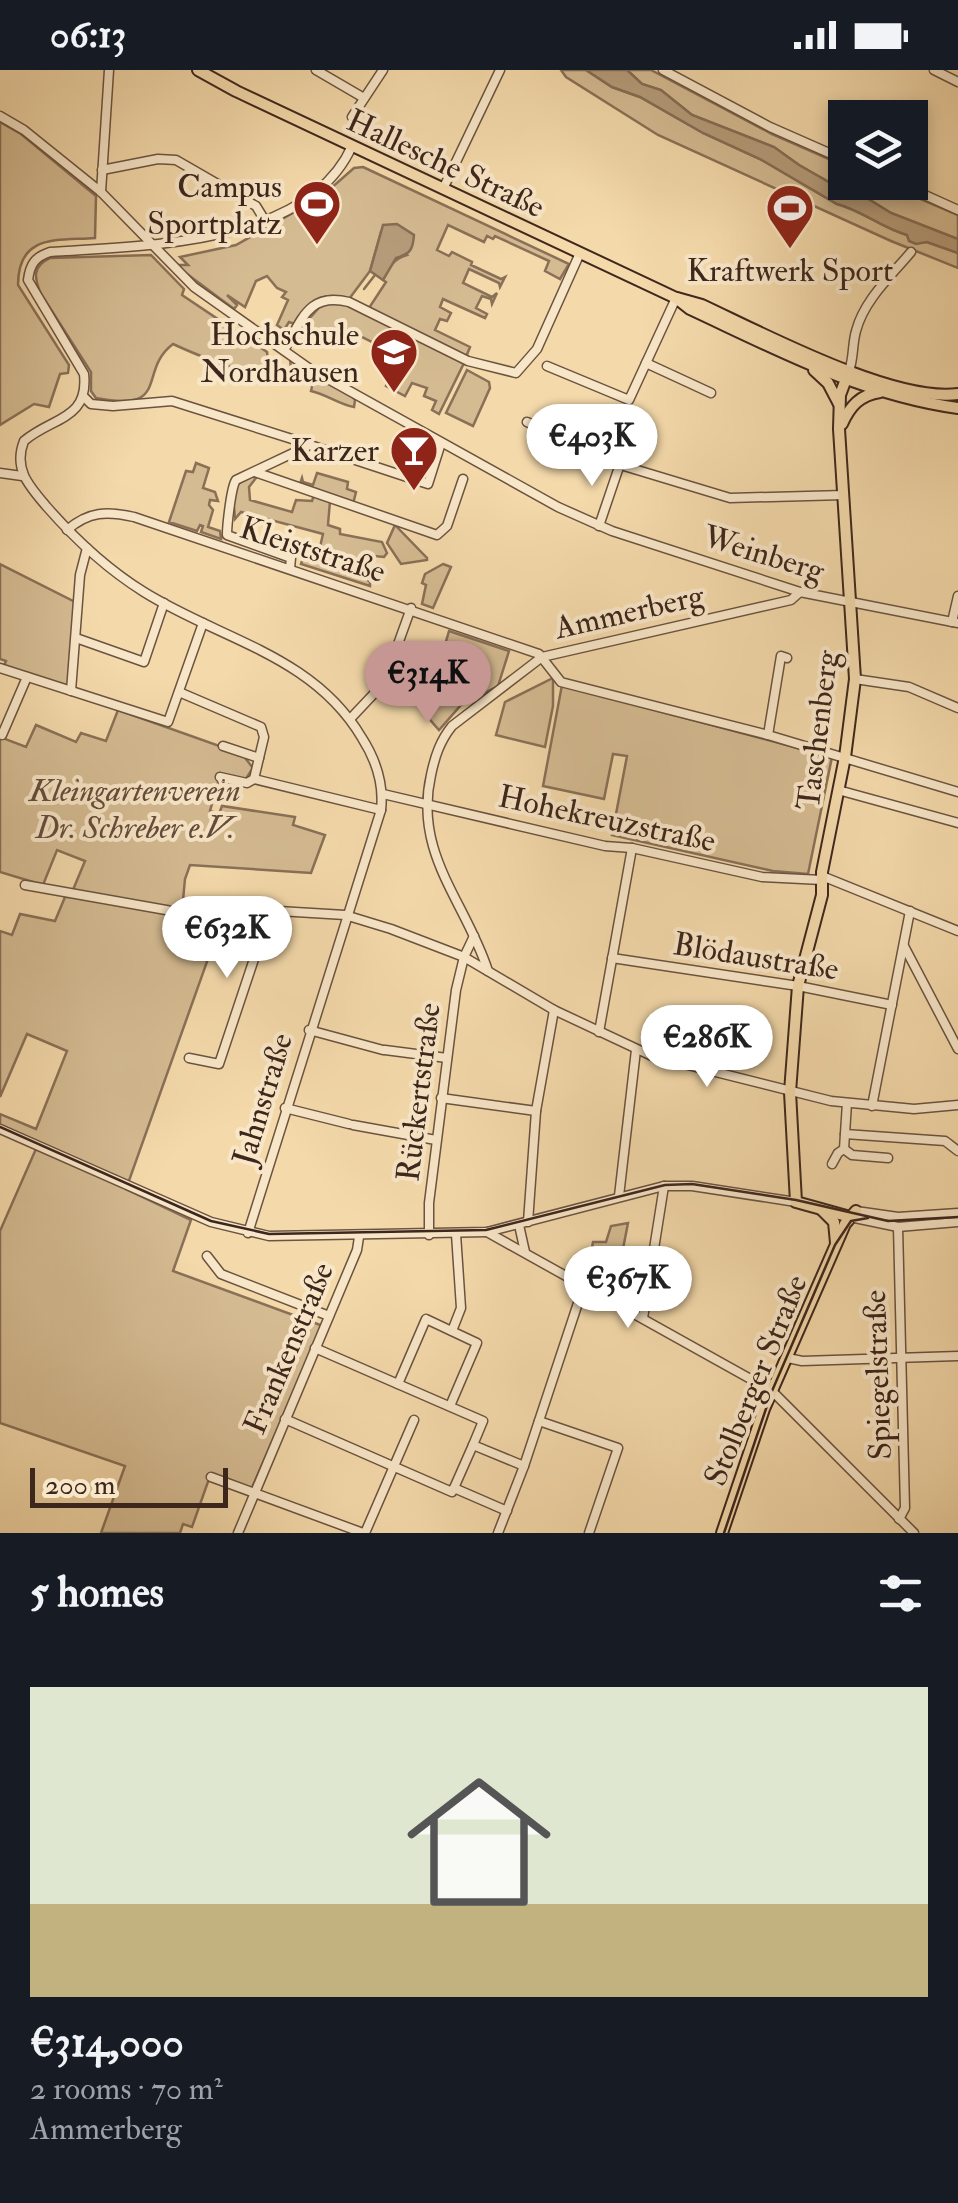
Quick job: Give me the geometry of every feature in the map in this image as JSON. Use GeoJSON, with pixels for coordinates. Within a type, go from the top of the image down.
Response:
{"type":"FeatureCollection","features":[{"type":"Feature","properties":{"kind":"main road","name":"Hallesche Straße"},"geometry":{"type":"LineString","coordinates":[[198,70],[443,189],[848,375],[885,391],[958,408]]}},
{"type":"Feature","properties":{"kind":"main road","name":"Hallesche Straße"},"geometry":{"type":"LineString","coordinates":[[676,298],[690,309],[806,363],[919,390],[958,394]]}},
{"type":"Feature","properties":{"kind":"main road"},"geometry":{"type":"LineString","coordinates":[[806,363],[828,383],[839,405]]}},
{"type":"Feature","properties":{"kind":"main road","name":"Taschenberg"},"geometry":{"type":"LineString","coordinates":[[796,1202],[790,1092],[798,986],[822,895],[854,679],[839,429],[839,405],[848,375]]}},
{"type":"Feature","properties":{"kind":"main road"},"geometry":{"type":"LineString","coordinates":[[839,429],[854,404],[870,393],[885,391]]}},
{"type":"Feature","properties":{"kind":"main road"},"geometry":{"type":"LineString","coordinates":[[796,1202],[824,1204],[853,1214]]}},
{"type":"Feature","properties":{"kind":"main road","name":"Stolberger Straße"},"geometry":{"type":"LineString","coordinates":[[817,1206],[834,1222],[836,1247]]}},
{"type":"Feature","properties":{"kind":"main road","name":"Stolberger Straße"},"geometry":{"type":"LineString","coordinates":[[722,1533],[772,1392],[853,1214]]}},
{"type":"Feature","properties":{"kind":"street"},"geometry":{"type":"LineString","coordinates":[[101,192],[109,70]]}},
{"type":"Feature","properties":{"kind":"street"},"geometry":{"type":"LineString","coordinates":[[316,70],[364,98]]}},
{"type":"Feature","properties":{"kind":"street"},"geometry":{"type":"LineString","coordinates":[[352,117],[383,70]]}},
{"type":"Feature","properties":{"kind":"street"},"geometry":{"type":"LineString","coordinates":[[443,189],[500,70]]}},
{"type":"Feature","properties":{"kind":"street"},"geometry":{"type":"LineString","coordinates":[[664,70],[770,128],[828,153]]}},
{"type":"Feature","properties":{"kind":"street"},"geometry":{"type":"LineString","coordinates":[[934,70],[958,82]]}},
{"type":"Feature","properties":{"kind":"street","name":"Weinberg"},"geometry":{"type":"LineString","coordinates":[[0,116],[24,130],[101,192],[194,287],[336,384],[441,443],[599,526],[800,592],[955,623]]}},
{"type":"Feature","properties":{"kind":"street"},"geometry":{"type":"LineString","coordinates":[[87,400],[84,374],[28,280],[37,256],[195,240],[264,219],[296,206],[324,185],[352,146]]}},
{"type":"Feature","properties":{"kind":"street"},"geometry":{"type":"LineString","coordinates":[[102,170],[158,159],[176,160],[256,206],[264,219]]}},
{"type":"Feature","properties":{"kind":"street"},"geometry":{"type":"LineString","coordinates":[[928,196],[958,210]]}},
{"type":"Feature","properties":{"kind":"street"},"geometry":{"type":"LineString","coordinates":[[848,375],[856,329],[866,307],[911,252]]}},
{"type":"Feature","properties":{"kind":"street"},"geometry":{"type":"LineString","coordinates":[[284,350],[310,308],[322,300],[336,299],[472,363],[516,373],[537,349],[580,253]]}},
{"type":"Feature","properties":{"kind":"street"},"geometry":{"type":"LineString","coordinates":[[547,366],[629,400],[676,298]]}},
{"type":"Feature","properties":{"kind":"street"},"geometry":{"type":"LineString","coordinates":[[646,364],[710,394]]}},
{"type":"Feature","properties":{"kind":"street"},"geometry":{"type":"LineString","coordinates":[[87,400],[113,406],[172,402],[292,439]]}},
{"type":"Feature","properties":{"kind":"street"},"geometry":{"type":"LineString","coordinates":[[87,400],[71,414],[24,441],[19,464],[22,476],[67,530],[112,570],[164,604],[285,661],[325,690],[351,718],[368,748],[383,794]]}},
{"type":"Feature","properties":{"kind":"street"},"geometry":{"type":"LineString","coordinates":[[528,422],[620,464],[730,498],[844,495]]}},
{"type":"Feature","properties":{"kind":"street"},"geometry":{"type":"LineString","coordinates":[[290,568],[291,558],[226,535],[233,483],[310,446],[428,484],[441,443]]}},
{"type":"Feature","properties":{"kind":"street"},"geometry":{"type":"LineString","coordinates":[[599,526],[620,464]]}},
{"type":"Feature","properties":{"kind":"street"},"geometry":{"type":"LineString","coordinates":[[255,472],[437,534],[447,526],[463,479]]}},
{"type":"Feature","properties":{"kind":"street"},"geometry":{"type":"LineString","coordinates":[[0,473],[22,476]]}},
{"type":"Feature","properties":{"kind":"street","name":"Kleiststraße"},"geometry":{"type":"LineString","coordinates":[[67,530],[84,516],[115,512],[539,654],[561,682],[768,735],[958,792]]}},
{"type":"Feature","properties":{"kind":"street"},"geometry":{"type":"LineString","coordinates":[[71,691],[80,576],[87,548]]}},
{"type":"Feature","properties":{"kind":"street","name":"Ammerberg"},"geometry":{"type":"LineString","coordinates":[[425,804],[437,750],[452,726],[542,657],[791,600],[800,592]]}},
{"type":"Feature","properties":{"kind":"street"},"geometry":{"type":"LineString","coordinates":[[955,623],[958,596]]}},
{"type":"Feature","properties":{"kind":"street"},"geometry":{"type":"LineString","coordinates":[[76,638],[144,662],[164,604]]}},
{"type":"Feature","properties":{"kind":"street"},"geometry":{"type":"LineString","coordinates":[[351,718],[384,683],[411,608]]}},
{"type":"Feature","properties":{"kind":"street"},"geometry":{"type":"LineString","coordinates":[[0,668],[168,722],[203,623]]}},
{"type":"Feature","properties":{"kind":"street"},"geometry":{"type":"LineString","coordinates":[[768,735],[780,656],[787,658]]}},
{"type":"Feature","properties":{"kind":"street"},"geometry":{"type":"LineString","coordinates":[[2,735],[27,677]]}},
{"type":"Feature","properties":{"kind":"street"},"geometry":{"type":"LineString","coordinates":[[854,679],[910,687],[958,708]]}},
{"type":"Feature","properties":{"kind":"street"},"geometry":{"type":"LineString","coordinates":[[179,692],[261,727],[264,737],[254,779]]}},
{"type":"Feature","properties":{"kind":"street"},"geometry":{"type":"LineString","coordinates":[[224,746],[259,758]]}},
{"type":"Feature","properties":{"kind":"street"},"geometry":{"type":"LineString","coordinates":[[220,776],[247,782],[254,779],[380,810]]}},
{"type":"Feature","properties":{"kind":"street"},"geometry":{"type":"LineString","coordinates":[[838,790],[958,824]]}},
{"type":"Feature","properties":{"kind":"street","name":"Hohekreuzstraße"},"geometry":{"type":"LineString","coordinates":[[383,794],[604,846],[632,848],[762,877],[822,878],[958,931]]}},
{"type":"Feature","properties":{"kind":"street","name":"Jahnstraße"},"geometry":{"type":"LineString","coordinates":[[248,1233],[383,794]]}},
{"type":"Feature","properties":{"kind":"street"},"geometry":{"type":"LineString","coordinates":[[425,804],[433,851],[488,972]]}},
{"type":"Feature","properties":{"kind":"street"},"geometry":{"type":"LineString","coordinates":[[599,1032],[632,848]]}},
{"type":"Feature","properties":{"kind":"street"},"geometry":{"type":"LineString","coordinates":[[24,886],[184,913],[195,906],[345,915],[464,957],[554,1010],[636,1050],[790,1092],[847,1103],[914,1110],[958,1104]]}},
{"type":"Feature","properties":{"kind":"street"},"geometry":{"type":"LineString","coordinates":[[189,1058],[219,1064],[270,911]]}},
{"type":"Feature","properties":{"kind":"street"},"geometry":{"type":"LineString","coordinates":[[872,1106],[910,911]]}},
{"type":"Feature","properties":{"kind":"street","name":"Rückertstraße"},"geometry":{"type":"LineString","coordinates":[[430,1235],[428,1203],[446,1058],[464,957],[474,936]]}},
{"type":"Feature","properties":{"kind":"street"},"geometry":{"type":"LineString","coordinates":[[904,946],[958,1048]]}},
{"type":"Feature","properties":{"kind":"street","name":"Blödaustraße"},"geometry":{"type":"LineString","coordinates":[[612,958],[798,986],[892,1005]]}},
{"type":"Feature","properties":{"kind":"street"},"geometry":{"type":"LineString","coordinates":[[526,1252],[523,1224],[536,1112],[554,1010]]}},
{"type":"Feature","properties":{"kind":"street"},"geometry":{"type":"LineString","coordinates":[[309,1030],[384,1050],[446,1058]]}},
{"type":"Feature","properties":{"kind":"street"},"geometry":{"type":"LineString","coordinates":[[619,1196],[636,1050]]}},
{"type":"Feature","properties":{"kind":"street"},"geometry":{"type":"LineString","coordinates":[[441,1098],[536,1112]]}},
{"type":"Feature","properties":{"kind":"street"},"geometry":{"type":"LineString","coordinates":[[844,1150],[847,1103]]}},
{"type":"Feature","properties":{"kind":"street"},"geometry":{"type":"LineString","coordinates":[[285,1108],[436,1140]]}},
{"type":"Feature","properties":{"kind":"street"},"geometry":{"type":"LineString","coordinates":[[0,1129],[211,1222],[248,1233],[359,1237],[487,1232],[664,1186],[692,1186],[796,1202]]}},
{"type":"Feature","properties":{"kind":"street"},"geometry":{"type":"LineString","coordinates":[[845,1134],[945,1142],[958,1151]]}},
{"type":"Feature","properties":{"kind":"street"},"geometry":{"type":"LineString","coordinates":[[844,1150],[852,1155],[888,1158]]}},
{"type":"Feature","properties":{"kind":"street"},"geometry":{"type":"LineString","coordinates":[[832,1164],[844,1150]]}},
{"type":"Feature","properties":{"kind":"street"},"geometry":{"type":"LineString","coordinates":[[644,1318],[664,1186]]}},
{"type":"Feature","properties":{"kind":"street"},"geometry":{"type":"LineString","coordinates":[[853,1214],[898,1218],[958,1213]]}},
{"type":"Feature","properties":{"kind":"street"},"geometry":{"type":"LineString","coordinates":[[853,1214],[898,1227],[958,1222]]}},
{"type":"Feature","properties":{"kind":"street","name":"Spiegelstraße"},"geometry":{"type":"LineString","coordinates":[[898,1227],[906,1508],[899,1519]]}},
{"type":"Feature","properties":{"kind":"street"},"geometry":{"type":"LineString","coordinates":[[487,1232],[772,1392],[914,1533]]}},
{"type":"Feature","properties":{"kind":"street"},"geometry":{"type":"LineString","coordinates":[[452,1331],[462,1308],[456,1234]]}},
{"type":"Feature","properties":{"kind":"street","name":"Frankenstraße"},"geometry":{"type":"LineString","coordinates":[[238,1533],[357,1250],[359,1237]]}},
{"type":"Feature","properties":{"kind":"street"},"geometry":{"type":"LineString","coordinates":[[207,1256],[220,1274],[329,1316]]}},
{"type":"Feature","properties":{"kind":"street"},"geometry":{"type":"LineString","coordinates":[[498,1533],[584,1285]]}},
{"type":"Feature","properties":{"kind":"street"},"geometry":{"type":"LineString","coordinates":[[398,1384],[426,1320],[477,1343],[450,1406]]}},
{"type":"Feature","properties":{"kind":"street"},"geometry":{"type":"LineString","coordinates":[[285,1420],[452,1492],[483,1421],[316,1348]]}},
{"type":"Feature","properties":{"kind":"street"},"geometry":{"type":"LineString","coordinates":[[788,1358],[802,1361],[958,1356]]}},
{"type":"Feature","properties":{"kind":"street"},"geometry":{"type":"LineString","coordinates":[[211,1477],[364,1533],[414,1420]]}},
{"type":"Feature","properties":{"kind":"street"},"geometry":{"type":"LineString","coordinates":[[540,1421],[618,1448],[589,1533]]}},
{"type":"Feature","properties":{"kind":"street"},"geometry":{"type":"LineString","coordinates":[[473,1444],[524,1466]]}},
{"type":"Feature","properties":{"kind":"street"},"geometry":{"type":"LineString","coordinates":[[454,1488],[507,1511]]}},
{"type":"Feature","properties":{"kind":"green space"},"geometry":{"type":"Polygon","coordinates":[[[561,70],[586,70],[612,87],[640,97],[703,133],[760,159],[828,200],[907,235],[910,241],[927,242],[958,253],[958,268],[658,135],[566,77],[561,70]]]}},
{"type":"Feature","properties":{"kind":"green space"},"geometry":{"type":"Polygon","coordinates":[[[627,70],[651,70],[772,134],[828,159],[828,182],[774,147],[692,115],[661,90],[642,84],[627,70]]]}},
{"type":"Feature","properties":{"kind":"green space"},"geometry":{"type":"Polygon","coordinates":[[[0,122],[21,134],[96,196],[95,238],[43,243],[25,256],[20,268],[18,285],[69,365],[68,373],[60,374],[49,407],[34,404],[0,425],[0,122]]]}},
{"type":"Feature","properties":{"kind":"green space"},"geometry":{"type":"Polygon","coordinates":[[[363,167],[569,264],[560,279],[545,271],[549,261],[495,236],[487,236],[484,242],[448,225],[437,250],[449,256],[452,252],[472,262],[471,265],[501,279],[505,277],[500,287],[469,269],[463,283],[492,297],[497,293],[492,304],[491,299],[482,296],[476,308],[487,314],[485,318],[443,299],[440,307],[451,313],[447,321],[440,319],[435,330],[470,347],[466,357],[369,308],[386,282],[383,280],[390,267],[407,255],[381,232],[370,271],[349,299],[331,296],[316,300],[295,324],[289,322],[284,330],[277,325],[288,300],[282,297],[286,292],[267,276],[256,281],[245,307],[227,295],[237,305],[234,309],[175,265],[188,265],[180,257],[236,245],[321,197],[354,168],[363,167]]]}},
{"type":"Feature","properties":{"kind":"green space"},"geometry":{"type":"Polygon","coordinates":[[[870,200],[923,200],[958,215],[958,239],[891,213],[870,200]]]}},
{"type":"Feature","properties":{"kind":"green space"},"geometry":{"type":"Polygon","coordinates":[[[151,255],[184,289],[182,295],[267,352],[269,366],[259,372],[248,372],[173,344],[162,355],[144,395],[120,401],[96,398],[91,391],[91,372],[41,294],[37,269],[50,258],[151,255]]]}},
{"type":"Feature","properties":{"kind":"green space"},"geometry":{"type":"Polygon","coordinates":[[[324,302],[344,304],[393,327],[382,347],[342,327],[332,343],[302,327],[324,302]]]}},
{"type":"Feature","properties":{"kind":"green space"},"geometry":{"type":"Polygon","coordinates":[[[398,330],[464,363],[439,414],[432,410],[436,401],[424,396],[427,388],[412,383],[405,396],[386,386],[395,366],[383,358],[398,330]]]}},
{"type":"Feature","properties":{"kind":"green space"},"geometry":{"type":"Polygon","coordinates":[[[290,358],[351,395],[354,407],[311,391],[313,382],[301,379],[302,373],[291,369],[290,358]]]}},
{"type":"Feature","properties":{"kind":"green space"},"geometry":{"type":"Polygon","coordinates":[[[467,370],[489,382],[490,388],[473,426],[446,413],[467,370]]]}},
{"type":"Feature","properties":{"kind":"green space"},"geometry":{"type":"Polygon","coordinates":[[[196,463],[209,468],[203,488],[215,492],[218,501],[210,500],[213,510],[208,527],[220,531],[221,539],[201,532],[200,525],[197,531],[169,522],[186,471],[193,472],[196,463]]]}},
{"type":"Feature","properties":{"kind":"green space"},"geometry":{"type":"Polygon","coordinates":[[[317,473],[348,482],[347,489],[356,492],[353,504],[299,487],[302,478],[313,485],[317,473]]]}},
{"type":"Feature","properties":{"kind":"green space"},"geometry":{"type":"Polygon","coordinates":[[[251,476],[256,478],[249,487],[250,500],[292,512],[296,500],[312,501],[314,495],[330,501],[328,525],[340,529],[340,534],[382,542],[387,553],[384,557],[364,555],[359,572],[370,586],[301,564],[308,544],[320,547],[323,534],[241,512],[235,519],[236,485],[251,476]]]}},
{"type":"Feature","properties":{"kind":"green space"},"geometry":{"type":"Polygon","coordinates":[[[395,525],[427,560],[401,564],[387,543],[395,525]]]}},
{"type":"Feature","properties":{"kind":"green space"},"geometry":{"type":"Polygon","coordinates":[[[0,564],[75,602],[68,686],[4,666],[6,661],[0,659],[0,564]]]}},
{"type":"Feature","properties":{"kind":"green space"},"geometry":{"type":"Polygon","coordinates":[[[443,564],[451,567],[433,608],[422,604],[425,574],[443,564]]]}},
{"type":"Feature","properties":{"kind":"green space"},"geometry":{"type":"Polygon","coordinates":[[[449,631],[509,651],[498,686],[461,705],[439,730],[425,714],[449,631]]]}},
{"type":"Feature","properties":{"kind":"green space"},"geometry":{"type":"Polygon","coordinates":[[[553,678],[553,706],[545,747],[496,735],[505,702],[553,678]]]}},
{"type":"Feature","properties":{"kind":"green space"},"geometry":{"type":"Polygon","coordinates":[[[562,685],[832,757],[808,874],[773,871],[612,835],[627,756],[613,754],[604,799],[543,786],[562,685]]]}},
{"type":"Feature","properties":{"kind":"green space","name":"Kleingartenverein Dr. Schreber e.V."},"geometry":{"type":"Polygon","coordinates":[[[118,710],[242,754],[253,768],[245,780],[220,775],[210,811],[219,814],[222,806],[295,817],[293,825],[325,835],[311,873],[190,865],[185,879],[182,911],[224,914],[126,1189],[191,1220],[173,1271],[323,1326],[251,1490],[210,1476],[192,1527],[183,1524],[180,1533],[101,1533],[125,1466],[0,1423],[0,1231],[39,1142],[0,1125],[0,1114],[36,1129],[67,1051],[27,1034],[0,1097],[0,931],[12,935],[20,914],[55,921],[85,861],[57,850],[43,885],[0,872],[0,737],[26,747],[36,725],[76,742],[81,733],[106,741],[118,710]]]}},
{"type":"Feature","properties":{"kind":"green space"},"geometry":{"type":"Polygon","coordinates":[[[628,1223],[622,1254],[603,1264],[590,1259],[593,1242],[606,1242],[611,1226],[628,1223]]]}},
{"type":"Feature","properties":{"kind":"shaded area"},"geometry":{"type":"Polygon","coordinates":[[[586,70],[627,70],[692,115],[774,147],[828,182],[828,199],[760,159],[703,133],[640,97],[612,87],[586,70]]]}},
{"type":"Feature","properties":{"kind":"shaded area"},"geometry":{"type":"Polygon","coordinates":[[[830,200],[870,200],[891,213],[958,239],[958,253],[927,242],[916,244],[907,235],[830,200]]]}},
{"type":"Feature","properties":{"kind":"shaded area"},"geometry":{"type":"Polygon","coordinates":[[[397,224],[414,235],[413,244],[408,253],[396,258],[383,280],[370,271],[383,225],[397,224]]]}},
{"type":"Feature","properties":{"kind":"waterway"},"geometry":{"type":"LineString","coordinates":[[364,289],[375,275]]}},
{"type":"Feature","properties":{"kind":"tram line"},"geometry":{"type":"LineString","coordinates":[[0,1127],[211,1221],[269,1234],[486,1230],[665,1185],[692,1184],[796,1200],[888,1221],[958,1217]]}},
{"type":"Feature","properties":{"kind":"tram line"},"geometry":{"type":"LineString","coordinates":[[724,1533],[772,1391],[835,1245],[851,1221],[868,1218]]}},
{"type":"Feature","properties":{"kind":"place","name":"Campus Sportplatz"},"geometry":{"type":"Point","coordinates":[317,246]}},
{"type":"Feature","properties":{"kind":"place","name":"Kraftwerk Sport"},"geometry":{"type":"Point","coordinates":[790,250]}},
{"type":"Feature","properties":{"kind":"place","name":"Hochschule Nordhausen"},"geometry":{"type":"Point","coordinates":[394,394]}},
{"type":"Feature","properties":{"kind":"place","name":"Karzer"},"geometry":{"type":"Point","coordinates":[414,492]}}]}
